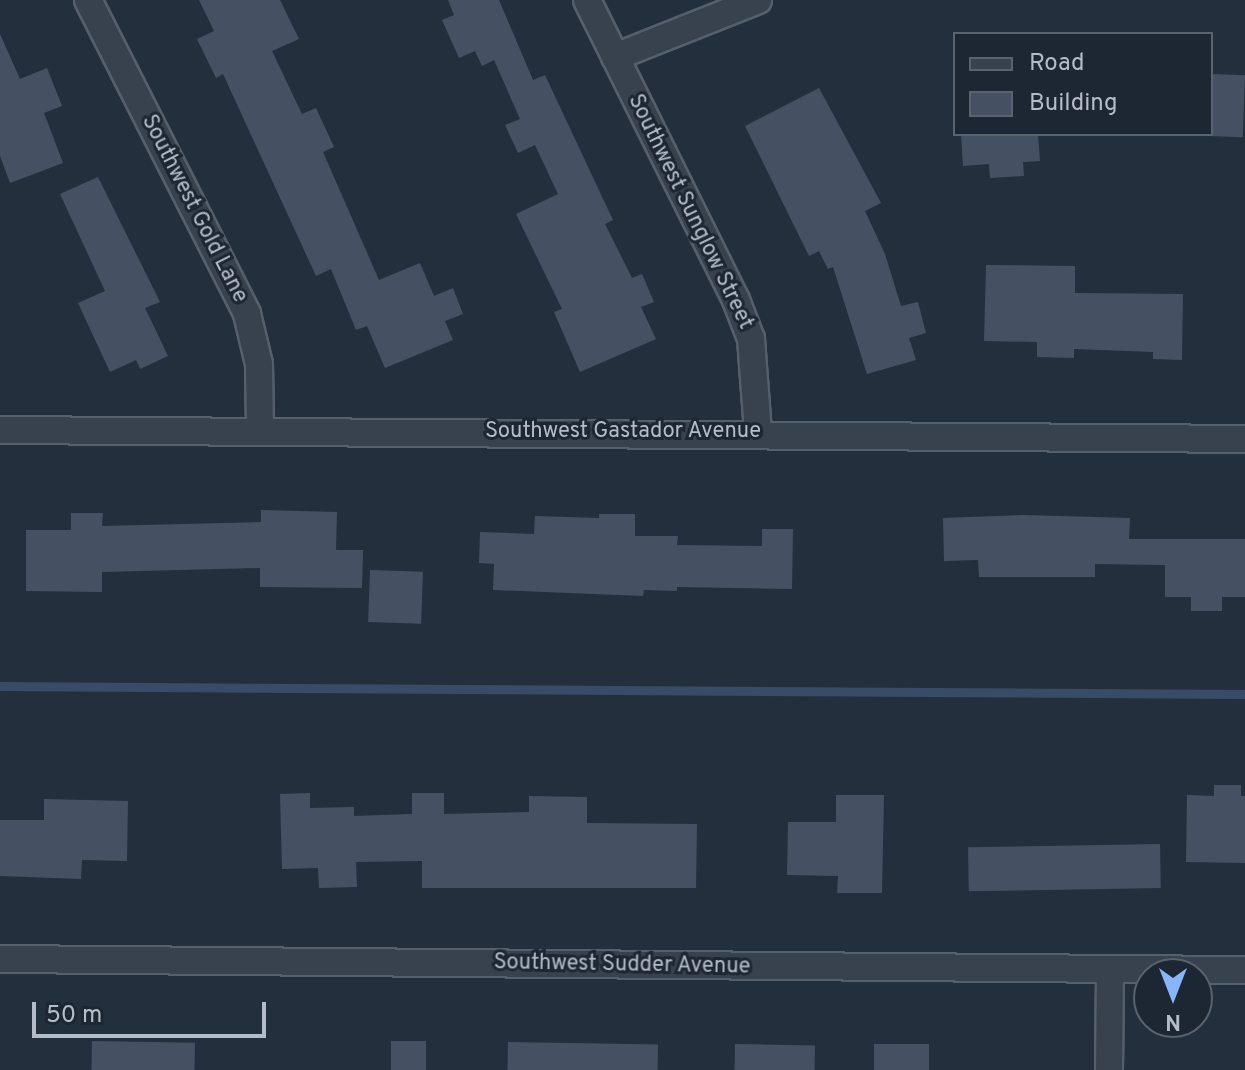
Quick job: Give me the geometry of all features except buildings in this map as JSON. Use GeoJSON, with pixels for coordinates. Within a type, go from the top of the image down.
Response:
{"type":"FeatureCollection","features":[{"type":"Feature","properties":{"kind":"street","name":"Southwest Gold Lane"},"geometry":{"type":"LineString","coordinates":[[88,0],[247,314],[259,364],[260,430]]}},
{"type":"Feature","properties":{"kind":"street","name":"Southwest Sunglow Street"},"geometry":{"type":"LineString","coordinates":[[587,0],[746,326],[755,367],[758,433]]}},
{"type":"Feature","properties":{"kind":"street"},"geometry":{"type":"LineString","coordinates":[[615,57],[758,0]]}},
{"type":"Feature","properties":{"kind":"street","name":"Southwest Gastador Avenue"},"geometry":{"type":"LineString","coordinates":[[0,430],[758,433],[1245,439]]}},
{"type":"Feature","properties":{"kind":"street","name":"Southwest Sudder Avenue"},"geometry":{"type":"LineString","coordinates":[[0,959],[1245,970]]}},
{"type":"Feature","properties":{"kind":"street"},"geometry":{"type":"LineString","coordinates":[[1109,1070],[1110,970]]}},
{"type":"Feature","properties":{"kind":"waterway"},"geometry":{"type":"LineString","coordinates":[[0,686],[1245,694]]}}]}
